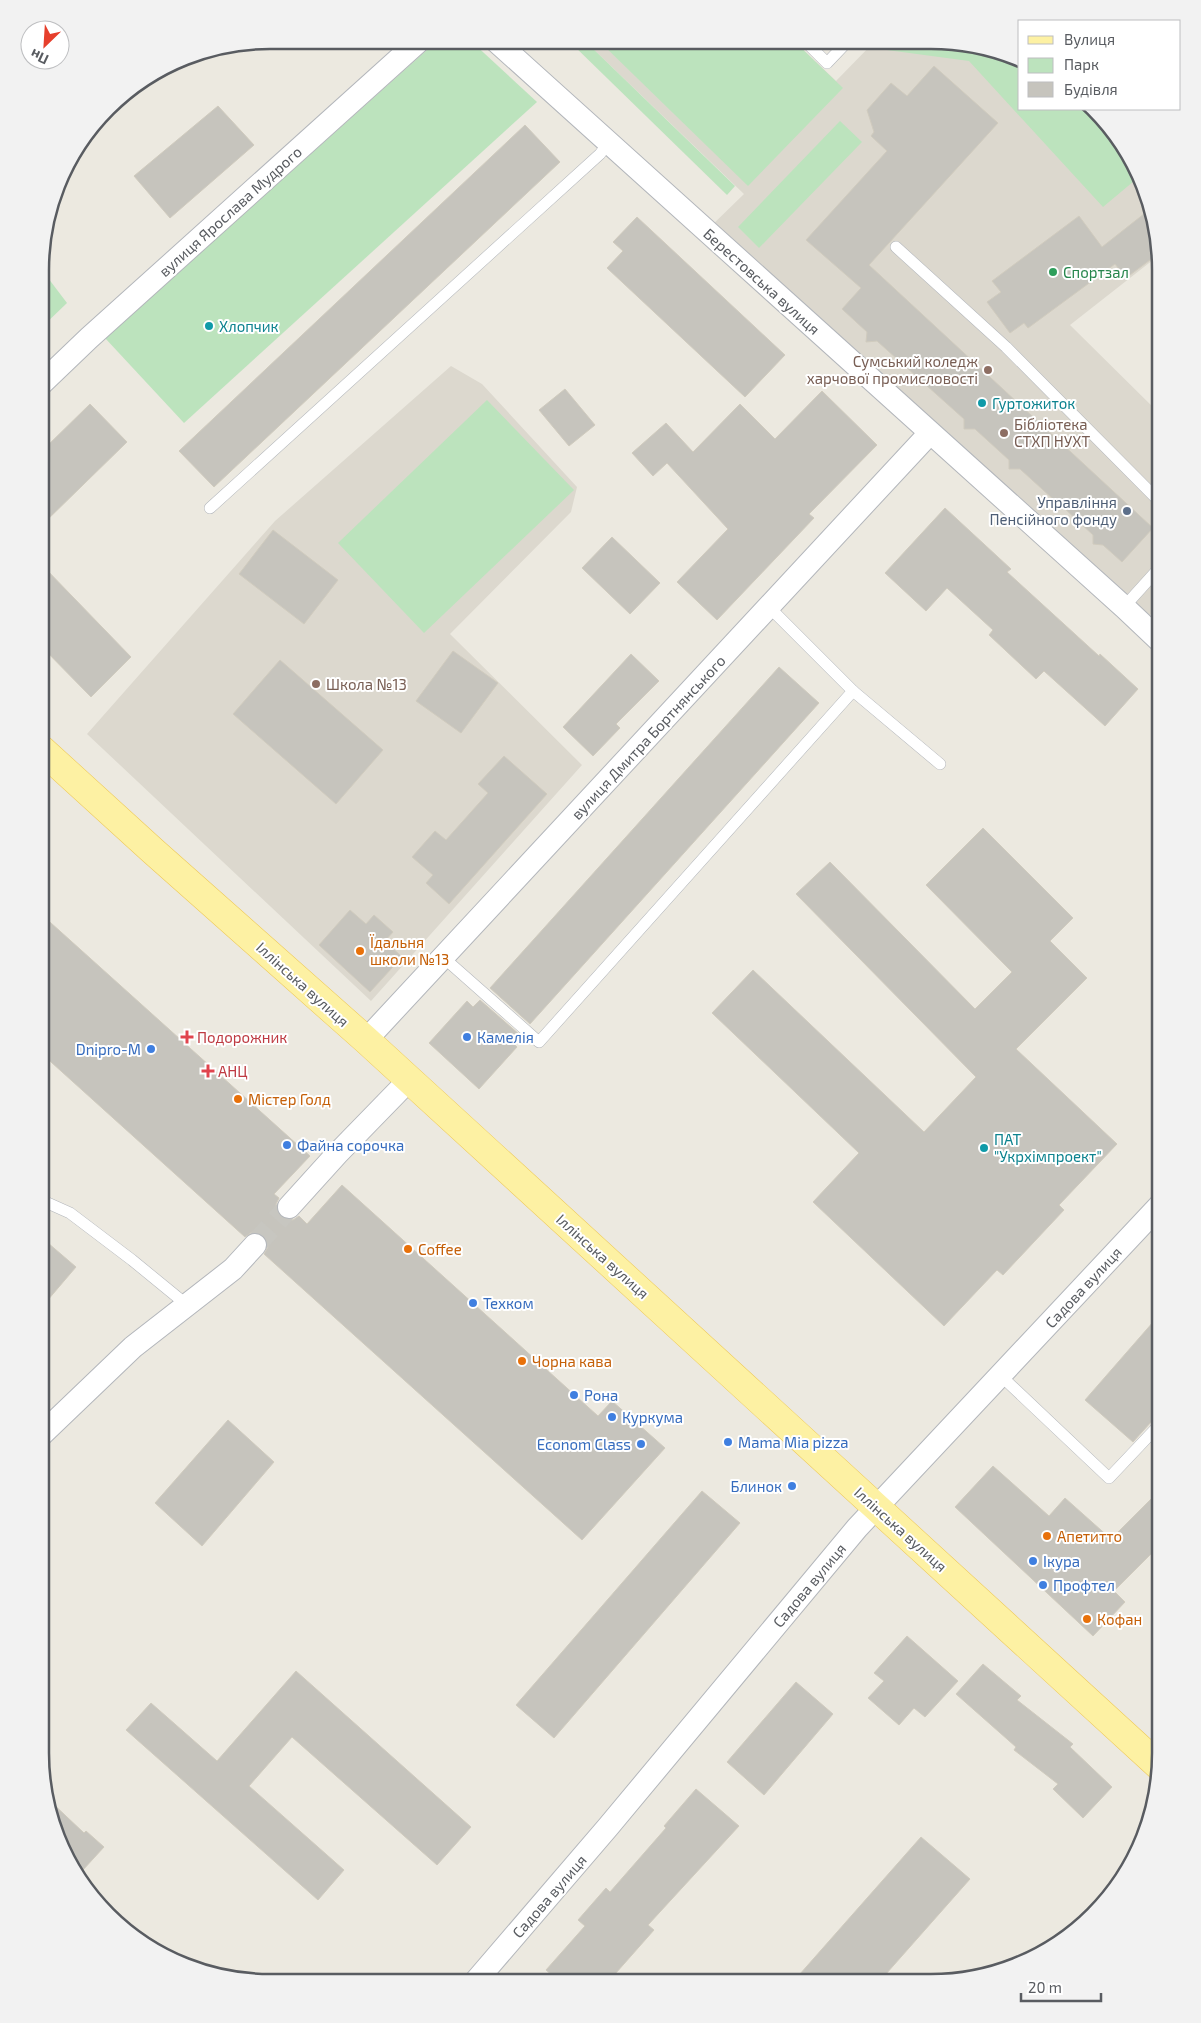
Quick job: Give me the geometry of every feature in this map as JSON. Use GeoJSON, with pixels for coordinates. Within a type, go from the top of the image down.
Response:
{"type":"FeatureCollection","features":[{"type":"Feature","properties":{"kind":"main road","name":"Іллінська вулиця"},"geometry":{"type":"LineString","coordinates":[[49,756],[366,1040],[1152,1760]]}},
{"type":"Feature","properties":{"kind":"street","name":"вулиця Ярослава Мудрого"},"geometry":{"type":"LineString","coordinates":[[49,376],[89,338],[410,49]]}},
{"type":"Feature","properties":{"kind":"street","name":"Берестовська вулиця"},"geometry":{"type":"LineString","coordinates":[[505,49],[1152,633]]}},
{"type":"Feature","properties":{"kind":"street","name":"вулиця Дмитра Бортнянського"},"geometry":{"type":"LineString","coordinates":[[366,1040],[930,433]]}},
{"type":"Feature","properties":{"kind":"street"},"geometry":{"type":"LineString","coordinates":[[289,1207],[337,1154],[409,1080]]}},
{"type":"Feature","properties":{"kind":"street","name":"Садова вулиця"},"geometry":{"type":"LineString","coordinates":[[482,1974],[608,1827],[876,1507],[1152,1214]]}},
{"type":"Feature","properties":{"kind":"street"},"geometry":{"type":"LineString","coordinates":[[49,1427],[133,1347],[233,1269],[255,1246]]}},
{"type":"Feature","properties":{"kind":"lane"},"geometry":{"type":"LineString","coordinates":[[813,49],[827,62],[841,49]]}},
{"type":"Feature","properties":{"kind":"lane"},"geometry":{"type":"LineString","coordinates":[[210,508],[600,154],[609,142]]}},
{"type":"Feature","properties":{"kind":"lane"},"geometry":{"type":"LineString","coordinates":[[896,246],[1006,347],[1152,494]]}},
{"type":"Feature","properties":{"kind":"lane"},"geometry":{"type":"LineString","coordinates":[[1124,607],[1152,576]]}},
{"type":"Feature","properties":{"kind":"lane"},"geometry":{"type":"LineString","coordinates":[[769,607],[853,691],[940,764]]}},
{"type":"Feature","properties":{"kind":"lane"},"geometry":{"type":"LineString","coordinates":[[444,958],[539,1042],[853,691]]}},
{"type":"Feature","properties":{"kind":"lane"},"geometry":{"type":"LineString","coordinates":[[49,1204],[70,1213],[187,1305]]}},
{"type":"Feature","properties":{"kind":"lane"},"geometry":{"type":"LineString","coordinates":[[1000,1375],[1109,1478],[1152,1433]]}},
{"type":"Feature","properties":{"kind":"shaded area","name":"Сумський коледж харчової промисловості"},"geometry":{"type":"Polygon","coordinates":[[[593,49],[802,49],[836,81],[867,49],[946,49],[989,56],[1018,67],[1018,110],[1084,110],[1088,113],[1107,135],[1123,159],[1135,185],[1145,212],[1152,255],[1152,261],[1070,325],[1152,406],[1152,613],[1142,624],[707,230],[744,194],[593,49]]]}},
{"type":"Feature","properties":{"kind":"shaded area","name":"Школа №13"},"geometry":{"type":"Polygon","coordinates":[[[451,366],[482,384],[577,487],[571,512],[450,634],[582,765],[371,1001],[87,734],[275,521],[451,366]]]}},
{"type":"Feature","properties":{"kind":"green space"},"geometry":{"type":"Polygon","coordinates":[[[428,49],[480,49],[537,102],[184,423],[105,338],[428,49]]]}},
{"type":"Feature","properties":{"kind":"green space"},"geometry":{"type":"Polygon","coordinates":[[[577,49],[593,49],[735,186],[727,195],[577,49]]]}},
{"type":"Feature","properties":{"kind":"green space"},"geometry":{"type":"Polygon","coordinates":[[[607,49],[802,49],[843,88],[748,186],[607,49]]]}},
{"type":"Feature","properties":{"kind":"green space"},"geometry":{"type":"Polygon","coordinates":[[[946,49],[989,56],[1018,67],[1018,110],[1084,110],[1107,135],[1123,159],[1133,182],[1103,207],[969,61],[887,50],[946,49]]]}},
{"type":"Feature","properties":{"kind":"green space"},"geometry":{"type":"Polygon","coordinates":[[[840,121],[862,142],[759,248],[738,227],[840,121]]]}},
{"type":"Feature","properties":{"kind":"green space"},"geometry":{"type":"Polygon","coordinates":[[[49,279],[67,303],[49,320],[49,279]]]}},
{"type":"Feature","properties":{"kind":"green space"},"geometry":{"type":"Polygon","coordinates":[[[487,400],[574,490],[424,633],[338,543],[487,400]]]}},
{"type":"Feature","properties":{"kind":"building"},"geometry":{"type":"Polygon","coordinates":[[[934,66],[998,123],[869,265],[1152,527],[1122,562],[1103,545],[1093,544],[1093,535],[1064,508],[1053,508],[1053,499],[1020,469],[1009,469],[1009,460],[975,429],[964,429],[964,419],[926,385],[916,386],[916,376],[877,341],[866,342],[867,332],[842,309],[861,288],[806,240],[887,151],[871,136],[874,132],[867,110],[891,83],[907,96],[934,66]]]}},
{"type":"Feature","properties":{"kind":"building"},"geometry":{"type":"Polygon","coordinates":[[[218,106],[254,145],[170,218],[134,176],[218,106]]]}},
{"type":"Feature","properties":{"kind":"building"},"geometry":{"type":"Polygon","coordinates":[[[525,125],[560,162],[214,487],[179,451],[525,125]]]}},
{"type":"Feature","properties":{"kind":"building","name":"Спортзал"},"geometry":{"type":"Polygon","coordinates":[[[1145,213],[1152,258],[1126,278],[1115,264],[1028,328],[1024,323],[1010,333],[987,302],[1001,292],[992,281],[1079,216],[1102,247],[1145,213]]]}},
{"type":"Feature","properties":{"kind":"building"},"geometry":{"type":"Polygon","coordinates":[[[637,217],[785,355],[745,397],[607,268],[623,251],[613,242],[637,217]]]}},
{"type":"Feature","properties":{"kind":"building"},"geometry":{"type":"Polygon","coordinates":[[[565,389],[595,425],[569,446],[539,410],[565,389]]]}},
{"type":"Feature","properties":{"kind":"building"},"geometry":{"type":"Polygon","coordinates":[[[822,391],[877,445],[809,514],[814,518],[717,620],[677,582],[728,529],[667,463],[653,476],[632,453],[666,423],[693,452],[740,404],[775,439],[822,391]]]}},
{"type":"Feature","properties":{"kind":"building"},"geometry":{"type":"Polygon","coordinates":[[[90,404],[127,442],[49,518],[49,444],[90,404]]]}},
{"type":"Feature","properties":{"kind":"building"},"geometry":{"type":"Polygon","coordinates":[[[945,508],[1011,569],[1007,572],[1138,689],[1105,726],[1044,671],[1036,679],[989,635],[993,630],[947,588],[926,611],[885,573],[945,508]]]}},
{"type":"Feature","properties":{"kind":"building"},"geometry":{"type":"Polygon","coordinates":[[[273,530],[338,580],[304,624],[239,574],[273,530]]]}},
{"type":"Feature","properties":{"kind":"building"},"geometry":{"type":"Polygon","coordinates":[[[612,537],[660,583],[630,614],[582,568],[612,537]]]}},
{"type":"Feature","properties":{"kind":"building"},"geometry":{"type":"Polygon","coordinates":[[[49,572],[131,657],[91,697],[49,654],[49,572]]]}},
{"type":"Feature","properties":{"kind":"building"},"geometry":{"type":"Polygon","coordinates":[[[453,651],[498,683],[461,733],[416,701],[453,651]]]}},
{"type":"Feature","properties":{"kind":"building"},"geometry":{"type":"Polygon","coordinates":[[[631,654],[659,681],[616,724],[620,728],[593,756],[563,727],[631,654]]]}},
{"type":"Feature","properties":{"kind":"building"},"geometry":{"type":"Polygon","coordinates":[[[280,660],[383,750],[336,804],[233,714],[280,660]]]}},
{"type":"Feature","properties":{"kind":"building"},"geometry":{"type":"Polygon","coordinates":[[[779,667],[819,703],[530,1024],[490,988],[779,667]]]}},
{"type":"Feature","properties":{"kind":"building"},"geometry":{"type":"Polygon","coordinates":[[[504,756],[547,794],[449,904],[426,883],[433,875],[412,857],[435,831],[446,840],[488,793],[478,784],[504,756]]]}},
{"type":"Feature","properties":{"kind":"building","name":"ПАТ \"Укрхімпроект\""},"geometry":{"type":"Polygon","coordinates":[[[983,828],[1073,918],[1050,941],[1087,978],[1016,1049],[1117,1144],[1059,1205],[1064,1210],[1003,1275],[997,1270],[944,1326],[813,1202],[859,1153],[712,1013],[753,970],[924,1132],[976,1077],[796,894],[830,862],[975,1009],[1012,972],[926,885],[983,828]]]}},
{"type":"Feature","properties":{"kind":"building","name":"Їдальня школи №13"},"geometry":{"type":"Polygon","coordinates":[[[350,910],[366,924],[374,915],[393,932],[385,941],[402,957],[370,992],[319,945],[350,910]]]}},
{"type":"Feature","properties":{"kind":"building"},"geometry":{"type":"Polygon","coordinates":[[[49,921],[310,1156],[274,1194],[279,1198],[276,1204],[276,1211],[281,1217],[293,1220],[299,1216],[307,1224],[342,1185],[598,1416],[612,1401],[665,1448],[582,1540],[264,1254],[268,1247],[264,1236],[258,1232],[252,1232],[245,1237],[49,1060],[49,921]]]}},
{"type":"Feature","properties":{"kind":"building"},"geometry":{"type":"Polygon","coordinates":[[[480,1000],[520,1035],[513,1043],[517,1047],[479,1089],[429,1043],[467,1001],[473,1007],[480,1000]]]}},
{"type":"Feature","properties":{"kind":"building"},"geometry":{"type":"Polygon","coordinates":[[[49,1244],[76,1267],[49,1299],[49,1244]]]}},
{"type":"Feature","properties":{"kind":"building"},"geometry":{"type":"Polygon","coordinates":[[[1152,1323],[1152,1421],[1133,1442],[1085,1400],[1152,1323]]]}},
{"type":"Feature","properties":{"kind":"building"},"geometry":{"type":"Polygon","coordinates":[[[228,1420],[274,1462],[202,1546],[155,1503],[228,1420]]]}},
{"type":"Feature","properties":{"kind":"building"},"geometry":{"type":"Polygon","coordinates":[[[993,1466],[1049,1516],[1065,1498],[1111,1539],[1152,1498],[1152,1553],[1114,1591],[1125,1602],[1093,1636],[955,1507],[993,1466]]]}},
{"type":"Feature","properties":{"kind":"building"},"geometry":{"type":"Polygon","coordinates":[[[702,1491],[740,1523],[554,1738],[516,1705],[702,1491]]]}},
{"type":"Feature","properties":{"kind":"building"},"geometry":{"type":"Polygon","coordinates":[[[907,1636],[958,1681],[925,1717],[914,1708],[899,1725],[868,1698],[884,1681],[874,1673],[907,1636]]]}},
{"type":"Feature","properties":{"kind":"building"},"geometry":{"type":"Polygon","coordinates":[[[983,1664],[1021,1696],[1017,1700],[1073,1744],[1070,1747],[1112,1787],[1083,1818],[1053,1789],[1058,1784],[1014,1750],[1016,1747],[956,1694],[983,1664]]]}},
{"type":"Feature","properties":{"kind":"building"},"geometry":{"type":"Polygon","coordinates":[[[296,1671],[471,1827],[437,1865],[292,1737],[249,1786],[344,1870],[318,1900],[126,1730],[151,1703],[217,1761],[296,1671]]]}},
{"type":"Feature","properties":{"kind":"building"},"geometry":{"type":"Polygon","coordinates":[[[796,1682],[833,1714],[764,1795],[727,1762],[796,1682]]]}},
{"type":"Feature","properties":{"kind":"building"},"geometry":{"type":"Polygon","coordinates":[[[696,1789],[739,1826],[648,1925],[654,1930],[615,1974],[551,1974],[546,1970],[585,1926],[578,1920],[606,1888],[610,1892],[666,1828],[664,1826],[696,1789]]]}},
{"type":"Feature","properties":{"kind":"building"},"geometry":{"type":"Polygon","coordinates":[[[55,1805],[84,1833],[86,1831],[104,1847],[82,1871],[60,1824],[55,1805]]]}},
{"type":"Feature","properties":{"kind":"building"},"geometry":{"type":"Polygon","coordinates":[[[921,1837],[970,1879],[886,1974],[800,1974],[921,1837]]]}},
{"type":"Feature","properties":{"kind":"tunnel"},"geometry":{"type":"LineString","coordinates":[[255,1245],[289,1207]]}},
{"type":"Feature","properties":{"kind":"place","name":"Спортзал"},"geometry":{"type":"Point","coordinates":[1053,272]}},
{"type":"Feature","properties":{"kind":"place","name":"Хлопчик"},"geometry":{"type":"Point","coordinates":[209,326]}},
{"type":"Feature","properties":{"kind":"place","name":"Сумський коледж харчової промисловості"},"geometry":{"type":"Point","coordinates":[988,370]}},
{"type":"Feature","properties":{"kind":"place","name":"Гуртожиток"},"geometry":{"type":"Point","coordinates":[982,403]}},
{"type":"Feature","properties":{"kind":"place","name":"Бібліотека СТХП НУХТ"},"geometry":{"type":"Point","coordinates":[1004,433]}},
{"type":"Feature","properties":{"kind":"place","name":"Управління Пенсійного фонду"},"geometry":{"type":"Point","coordinates":[1127,511]}},
{"type":"Feature","properties":{"kind":"place","name":"Школа №13"},"geometry":{"type":"Point","coordinates":[316,684]}},
{"type":"Feature","properties":{"kind":"place","name":"Їдальня школи №13"},"geometry":{"type":"Point","coordinates":[360,951]}},
{"type":"Feature","properties":{"kind":"place","name":"Подорожник"},"geometry":{"type":"Point","coordinates":[187,1037]}},
{"type":"Feature","properties":{"kind":"place","name":"Камелія"},"geometry":{"type":"Point","coordinates":[467,1037]}},
{"type":"Feature","properties":{"kind":"place","name":"Dnipro-M"},"geometry":{"type":"Point","coordinates":[151,1049]}},
{"type":"Feature","properties":{"kind":"place","name":"АНЦ"},"geometry":{"type":"Point","coordinates":[208,1071]}},
{"type":"Feature","properties":{"kind":"place","name":"Містер Голд"},"geometry":{"type":"Point","coordinates":[238,1099]}},
{"type":"Feature","properties":{"kind":"place","name":"Файна сорочка"},"geometry":{"type":"Point","coordinates":[287,1145]}},
{"type":"Feature","properties":{"kind":"place","name":"ПАТ \"Укрхімпроект\""},"geometry":{"type":"Point","coordinates":[984,1148]}},
{"type":"Feature","properties":{"kind":"place","name":"Coffee"},"geometry":{"type":"Point","coordinates":[408,1249]}},
{"type":"Feature","properties":{"kind":"place","name":"Техком"},"geometry":{"type":"Point","coordinates":[473,1303]}},
{"type":"Feature","properties":{"kind":"place","name":"Чорна кава"},"geometry":{"type":"Point","coordinates":[522,1361]}},
{"type":"Feature","properties":{"kind":"place","name":"Рона"},"geometry":{"type":"Point","coordinates":[574,1395]}},
{"type":"Feature","properties":{"kind":"place","name":"Куркума"},"geometry":{"type":"Point","coordinates":[612,1417]}},
{"type":"Feature","properties":{"kind":"place","name":"Mama Mia pizza"},"geometry":{"type":"Point","coordinates":[728,1442]}},
{"type":"Feature","properties":{"kind":"place","name":"Econom Class"},"geometry":{"type":"Point","coordinates":[641,1444]}},
{"type":"Feature","properties":{"kind":"place","name":"Блинок"},"geometry":{"type":"Point","coordinates":[792,1486]}},
{"type":"Feature","properties":{"kind":"place","name":"Апетитто"},"geometry":{"type":"Point","coordinates":[1047,1536]}},
{"type":"Feature","properties":{"kind":"place","name":"Ікура"},"geometry":{"type":"Point","coordinates":[1033,1561]}},
{"type":"Feature","properties":{"kind":"place","name":"Профтел"},"geometry":{"type":"Point","coordinates":[1043,1585]}},
{"type":"Feature","properties":{"kind":"place","name":"Кофан"},"geometry":{"type":"Point","coordinates":[1087,1619]}}]}
